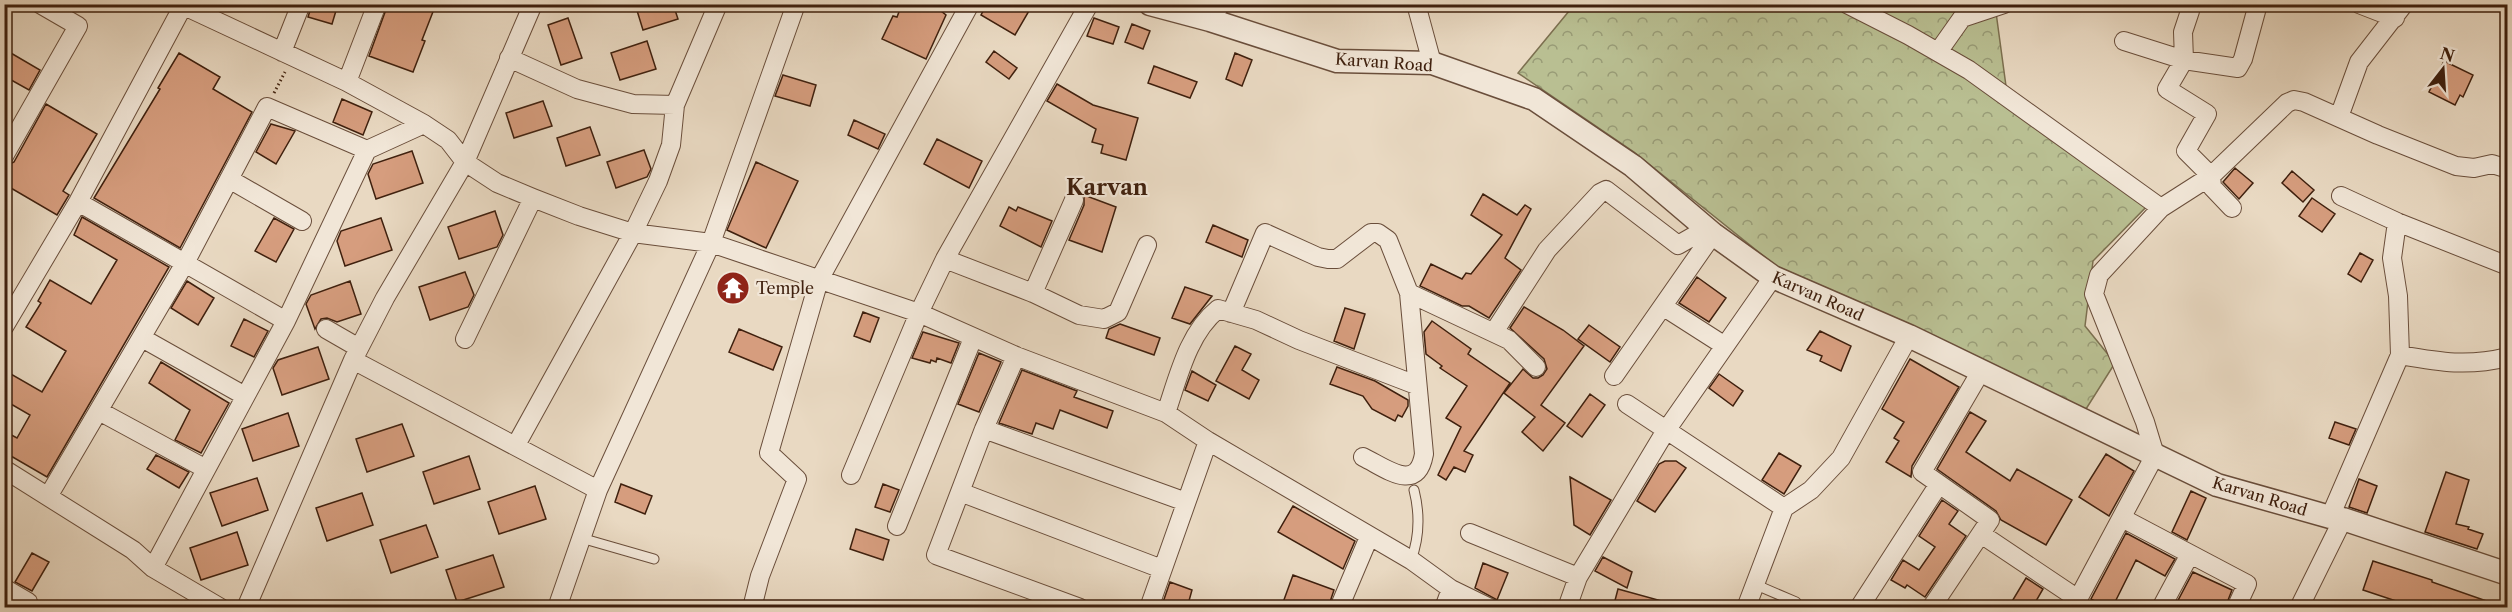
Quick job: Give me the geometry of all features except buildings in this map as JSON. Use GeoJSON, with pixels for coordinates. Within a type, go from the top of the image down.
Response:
{"type":"FeatureCollection","features":[{"type":"Feature","properties":{"kind":"street"},"geometry":{"type":"LineString","coordinates":[[4,156],[78,26],[40,4]]}},
{"type":"Feature","properties":{"kind":"street"},"geometry":{"type":"LineString","coordinates":[[287,55],[301,4]]}},
{"type":"Feature","properties":{"kind":"street"},"geometry":{"type":"LineString","coordinates":[[347,82],[377,4]]}},
{"type":"Feature","properties":{"kind":"street"},"geometry":{"type":"LineString","coordinates":[[246,608],[356,354],[385,298],[465,162],[533,4]]}},
{"type":"Feature","properties":{"kind":"street"},"geometry":{"type":"LineString","coordinates":[[516,446],[633,233],[669,156],[675,105],[717,4]]}},
{"type":"Feature","properties":{"kind":"street"},"geometry":{"type":"LineString","coordinates":[[556,608],[598,490],[711,243],[796,4]]}},
{"type":"Feature","properties":{"kind":"street"},"geometry":{"type":"LineString","coordinates":[[752,608],[760,576],[797,479],[769,453],[819,280],[970,4]]}},
{"type":"Feature","properties":{"kind":"street"},"geometry":{"type":"LineString","coordinates":[[851,475],[919,313],[945,259],[1089,4]]}},
{"type":"Feature","properties":{"kind":"street","name":"Karvan Road"},"geometry":{"type":"LineString","coordinates":[[1150,4],[1215,12],[1337,62],[1432,63],[1534,99],[1633,166],[1709,232],[1773,277],[1909,336],[2217,485],[2337,518],[2508,574]]}},
{"type":"Feature","properties":{"kind":"street"},"geometry":{"type":"LineString","coordinates":[[1416,4],[1432,63]]}},
{"type":"Feature","properties":{"kind":"street"},"geometry":{"type":"LineString","coordinates":[[1847,4],[1969,70],[2161,208]]}},
{"type":"Feature","properties":{"kind":"street"},"geometry":{"type":"LineString","coordinates":[[1938,52],[1962,18],[2004,4]]}},
{"type":"Feature","properties":{"kind":"street"},"geometry":{"type":"LineString","coordinates":[[2124,41],[2184,60],[2238,68],[2243,59],[2258,4]]}},
{"type":"Feature","properties":{"kind":"street"},"geometry":{"type":"LineString","coordinates":[[2339,117],[2359,62],[2399,11],[2359,4]]}},
{"type":"Feature","properties":{"kind":"street"},"geometry":{"type":"LineString","coordinates":[[5,326],[78,202],[182,5],[215,13],[287,55],[347,82],[424,124],[448,140],[465,162],[498,183],[533,198],[633,233],[711,243],[919,313],[1016,356],[1166,413],[1208,441],[1411,560],[1451,589],[1490,608]]}},
{"type":"Feature","properties":{"kind":"street"},"geometry":{"type":"LineString","coordinates":[[2190,11],[2183,32],[2184,60],[2167,89],[2207,114],[2186,151],[2211,176],[2212,187],[2232,208]]}},
{"type":"Feature","properties":{"kind":"street"},"geometry":{"type":"LineString","coordinates":[[509,58],[577,89],[633,104],[675,105]]}},
{"type":"Feature","properties":{"kind":"street"},"geometry":{"type":"LineString","coordinates":[[1981,534],[2075,603],[2155,455],[2145,422],[2094,294],[2099,275],[2161,208],[2211,176],[2287,102],[2294,100],[2304,102],[2456,166],[2474,168],[2492,164],[2508,169]]}},
{"type":"Feature","properties":{"kind":"street"},"geometry":{"type":"LineString","coordinates":[[49,495],[185,262],[267,107],[367,150]]}},
{"type":"Feature","properties":{"kind":"street"},"geometry":{"type":"LineString","coordinates":[[153,568],[286,321],[367,150],[424,124]]}},
{"type":"Feature","properties":{"kind":"street"},"geometry":{"type":"LineString","coordinates":[[229,179],[302,221]]}},
{"type":"Feature","properties":{"kind":"street"},"geometry":{"type":"LineString","coordinates":[[1494,332],[1547,250],[1600,193],[1606,190],[1678,245],[1709,232]]}},
{"type":"Feature","properties":{"kind":"street"},"geometry":{"type":"LineString","coordinates":[[2341,196],[2397,222],[2508,266]]}},
{"type":"Feature","properties":{"kind":"street"},"geometry":{"type":"LineString","coordinates":[[465,339],[533,198]]}},
{"type":"Feature","properties":{"kind":"street"},"geometry":{"type":"LineString","coordinates":[[1033,293],[1074,200]]}},
{"type":"Feature","properties":{"kind":"street"},"geometry":{"type":"LineString","coordinates":[[78,202],[286,321]]}},
{"type":"Feature","properties":{"kind":"street"},"geometry":{"type":"LineString","coordinates":[[2299,608],[2337,518],[2400,355],[2398,296],[2392,258],[2397,222]]}},
{"type":"Feature","properties":{"kind":"street"},"geometry":{"type":"LineString","coordinates":[[1614,376],[1664,307],[1709,232]]}},
{"type":"Feature","properties":{"kind":"street"},"geometry":{"type":"LineString","coordinates":[[1231,313],[1265,233],[1318,257],[1328,259],[1337,258],[1365,236],[1378,233],[1388,240],[1409,293],[1424,454],[1422,468],[1414,475],[1403,477],[1363,457]]}},
{"type":"Feature","properties":{"kind":"street"},"geometry":{"type":"LineString","coordinates":[[945,259],[1033,293],[1078,315],[1104,319],[1118,312],[1147,245]]}},
{"type":"Feature","properties":{"kind":"street"},"geometry":{"type":"LineString","coordinates":[[1566,608],[1578,577],[1665,432],[1773,277]]}},
{"type":"Feature","properties":{"kind":"street"},"geometry":{"type":"LineString","coordinates":[[1409,293],[1509,340],[1536,367]]}},
{"type":"Feature","properties":{"kind":"street"},"geometry":{"type":"LineString","coordinates":[[1664,307],[1725,346]]}},
{"type":"Feature","properties":{"kind":"street"},"geometry":{"type":"LineString","coordinates":[[1166,413],[1191,346],[1208,317],[1218,309],[1256,320],[1299,340],[1416,385]]}},
{"type":"Feature","properties":{"kind":"street"},"geometry":{"type":"LineString","coordinates":[[326,329],[356,354],[516,446],[598,490]]}},
{"type":"Feature","properties":{"kind":"street"},"geometry":{"type":"LineString","coordinates":[[1746,608],[1784,508],[1811,490],[1841,458],[1909,336]]}},
{"type":"Feature","properties":{"kind":"street"},"geometry":{"type":"LineString","coordinates":[[142,338],[245,396]]}},
{"type":"Feature","properties":{"kind":"street"},"geometry":{"type":"LineString","coordinates":[[897,526],[973,338]]}},
{"type":"Feature","properties":{"kind":"street"},"geometry":{"type":"LineString","coordinates":[[2400,355],[2452,364],[2508,357]]}},
{"type":"Feature","properties":{"kind":"street"},"geometry":{"type":"LineString","coordinates":[[1016,356],[984,429],[936,555],[1080,608]]}},
{"type":"Feature","properties":{"kind":"street"},"geometry":{"type":"LineString","coordinates":[[1931,608],[1990,520],[1922,472],[1981,371]]}},
{"type":"Feature","properties":{"kind":"street"},"geometry":{"type":"LineString","coordinates":[[1627,404],[1665,432],[1784,508]]}},
{"type":"Feature","properties":{"kind":"street"},"geometry":{"type":"LineString","coordinates":[[99,411],[206,469]]}},
{"type":"Feature","properties":{"kind":"street"},"geometry":{"type":"LineString","coordinates":[[984,429],[1186,502]]}},
{"type":"Feature","properties":{"kind":"street"},"geometry":{"type":"LineString","coordinates":[[1149,608],[1208,441]]}},
{"type":"Feature","properties":{"kind":"street"},"geometry":{"type":"LineString","coordinates":[[4,469],[49,495],[133,550],[153,568],[221,608]]}},
{"type":"Feature","properties":{"kind":"street"},"geometry":{"type":"LineString","coordinates":[[1859,608],[1939,484]]}},
{"type":"Feature","properties":{"kind":"street"},"geometry":{"type":"LineString","coordinates":[[960,492],[1162,569]]}},
{"type":"Feature","properties":{"kind":"street"},"geometry":{"type":"LineString","coordinates":[[2122,518],[2247,584],[2236,608]]}},
{"type":"Feature","properties":{"kind":"street"},"geometry":{"type":"LineString","coordinates":[[1470,533],[1578,577]]}},
{"type":"Feature","properties":{"kind":"street"},"geometry":{"type":"LineString","coordinates":[[1339,608],[1369,537]]}},
{"type":"Feature","properties":{"kind":"street"},"geometry":{"type":"LineString","coordinates":[[2161,608],[2190,554]]}},
{"type":"Feature","properties":{"kind":"street"},"geometry":{"type":"LineString","coordinates":[[4,588],[28,602]]}},
{"type":"Feature","properties":{"kind":"street"},"geometry":{"type":"LineString","coordinates":[[1444,608],[1451,589]]}},
{"type":"Feature","properties":{"kind":"lane"},"geometry":{"type":"LineString","coordinates":[[1411,560],[1418,534],[1419,508],[1414,490]]}},
{"type":"Feature","properties":{"kind":"lane"},"geometry":{"type":"LineString","coordinates":[[581,538],[654,559]]}},
{"type":"Feature","properties":{"kind":"lane"},"geometry":{"type":"LineString","coordinates":[[1754,584],[1796,602]]}},
{"type":"Feature","properties":{"kind":"path"},"geometry":{"type":"LineString","coordinates":[[267,107],[287,55]]}},
{"type":"Feature","properties":{"kind":"green space"},"geometry":{"type":"Polygon","coordinates":[[[1574,5],[1995,5],[2009,108],[2151,202],[2093,261],[2085,326],[2115,363],[2086,409],[1776,266],[1634,152],[1518,73],[1574,5]]]}},
{"type":"Feature","properties":{"kind":"place","name":"Temple"},"geometry":{"type":"Point","coordinates":[733,288]}},
{"type":"Feature","properties":{"kind":"district","name":"Karvan"},"geometry":{"type":"Point","coordinates":[1107,187]}}]}
